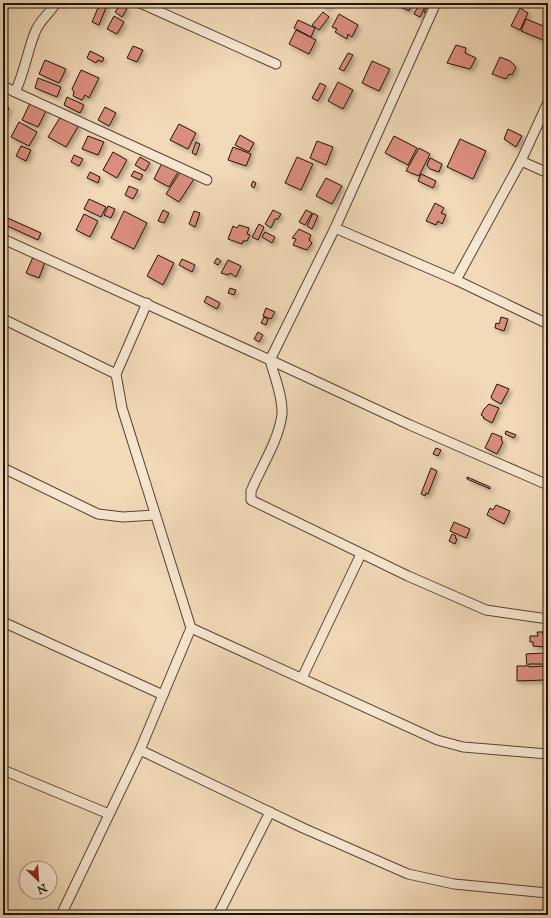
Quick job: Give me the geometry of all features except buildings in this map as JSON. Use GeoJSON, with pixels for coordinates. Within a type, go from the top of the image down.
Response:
{"type":"FeatureCollection","features":[{"type":"Feature","properties":{"kind":"street"},"geometry":{"type":"LineString","coordinates":[[15,92],[22,78],[36,29],[56,3]]}},
{"type":"Feature","properties":{"kind":"street"},"geometry":{"type":"LineString","coordinates":[[140,3],[276,64]]}},
{"type":"Feature","properties":{"kind":"street"},"geometry":{"type":"LineString","coordinates":[[436,3],[335,228],[270,360],[281,400],[282,414],[277,434],[251,491],[252,500],[361,554],[486,610],[548,619]]}},
{"type":"Feature","properties":{"kind":"street"},"geometry":{"type":"LineString","coordinates":[[3,86],[208,180]]}},
{"type":"Feature","properties":{"kind":"street"},"geometry":{"type":"LineString","coordinates":[[456,280],[521,161],[548,102]]}},
{"type":"Feature","properties":{"kind":"street"},"geometry":{"type":"LineString","coordinates":[[521,161],[548,173]]}},
{"type":"Feature","properties":{"kind":"street"},"geometry":{"type":"LineString","coordinates":[[335,228],[456,280],[548,324]]}},
{"type":"Feature","properties":{"kind":"street"},"geometry":{"type":"LineString","coordinates":[[3,239],[548,485]]}},
{"type":"Feature","properties":{"kind":"street"},"geometry":{"type":"LineString","coordinates":[[61,915],[140,750],[191,628],[122,408],[116,374],[147,303]]}},
{"type":"Feature","properties":{"kind":"street"},"geometry":{"type":"LineString","coordinates":[[3,319],[116,374]]}},
{"type":"Feature","properties":{"kind":"street"},"geometry":{"type":"LineString","coordinates":[[3,468],[98,514],[123,517],[155,515]]}},
{"type":"Feature","properties":{"kind":"street"},"geometry":{"type":"LineString","coordinates":[[302,678],[361,554]]}},
{"type":"Feature","properties":{"kind":"street"},"geometry":{"type":"LineString","coordinates":[[3,622],[163,696]]}},
{"type":"Feature","properties":{"kind":"street"},"geometry":{"type":"LineString","coordinates":[[191,628],[437,740],[463,747],[548,754]]}},
{"type":"Feature","properties":{"kind":"street"},"geometry":{"type":"LineString","coordinates":[[140,750],[270,812],[408,874],[454,884],[548,893]]}},
{"type":"Feature","properties":{"kind":"street"},"geometry":{"type":"LineString","coordinates":[[3,770],[109,814]]}},
{"type":"Feature","properties":{"kind":"street"},"geometry":{"type":"LineString","coordinates":[[218,915],[270,812]]}}]}
